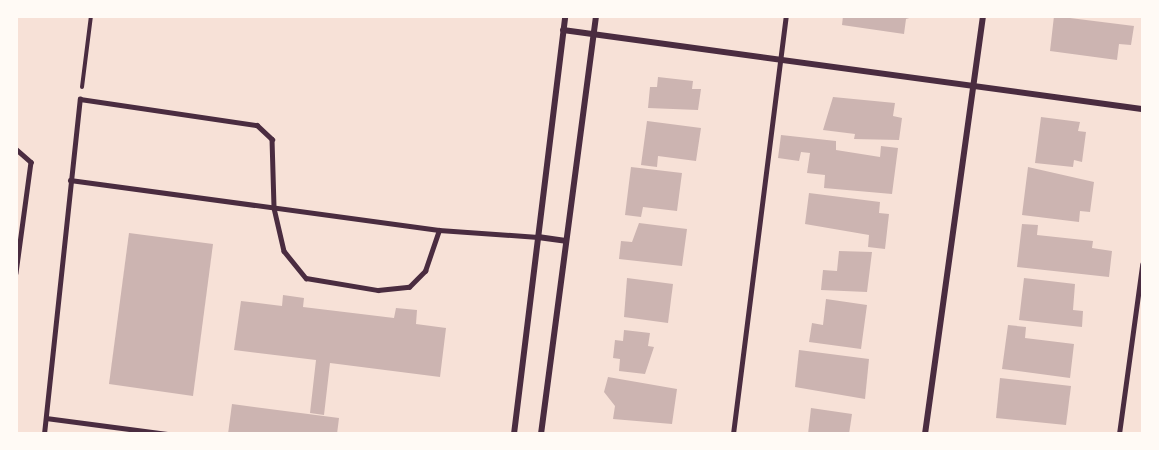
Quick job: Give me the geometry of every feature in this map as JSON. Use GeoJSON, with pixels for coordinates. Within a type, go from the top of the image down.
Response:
{"type":"FeatureCollection","features":[{"type":"Feature","properties":{"kind":"street"},"geometry":{"type":"LineString","coordinates":[[514,434],[565,16]]}},
{"type":"Feature","properties":{"kind":"street"},"geometry":{"type":"LineString","coordinates":[[541,434],[596,16]]}},
{"type":"Feature","properties":{"kind":"street"},"geometry":{"type":"LineString","coordinates":[[925,434],[983,16]]}},
{"type":"Feature","properties":{"kind":"street"},"geometry":{"type":"LineString","coordinates":[[563,30],[1143,109]]}},
{"type":"Feature","properties":{"kind":"street"},"geometry":{"type":"LineString","coordinates":[[538,237],[566,241]]}},
{"type":"Feature","properties":{"kind":"lane"},"geometry":{"type":"LineString","coordinates":[[733,434],[786,16]]}},
{"type":"Feature","properties":{"kind":"lane"},"geometry":{"type":"LineString","coordinates":[[44,434],[80,99],[257,125],[272,139],[274,208],[284,251],[306,278],[378,290],[409,287],[425,270],[440,230]]}},
{"type":"Feature","properties":{"kind":"lane"},"geometry":{"type":"LineString","coordinates":[[16,149],[31,162],[16,273]]}},
{"type":"Feature","properties":{"kind":"lane"},"geometry":{"type":"LineString","coordinates":[[70,180],[440,230],[538,237]]}},
{"type":"Feature","properties":{"kind":"lane"},"geometry":{"type":"LineString","coordinates":[[1119,434],[1143,265]]}},
{"type":"Feature","properties":{"kind":"lane"},"geometry":{"type":"LineString","coordinates":[[46,418],[167,434]]}},
{"type":"Feature","properties":{"kind":"path"},"geometry":{"type":"LineString","coordinates":[[80,99],[91,16]]}},
{"type":"Feature","properties":{"kind":"building"},"geometry":{"type":"Polygon","coordinates":[[[843,16],[916,16],[906,19],[904,34],[842,25],[843,16]]]}},
{"type":"Feature","properties":{"kind":"building"},"geometry":{"type":"Polygon","coordinates":[[[1054,16],[1134,26],[1131,45],[1119,44],[1117,60],[1050,51],[1054,16]]]}},
{"type":"Feature","properties":{"kind":"building"},"geometry":{"type":"Polygon","coordinates":[[[658,77],[693,81],[692,89],[701,89],[698,110],[648,108],[650,87],[657,87],[658,77]]]}},
{"type":"Feature","properties":{"kind":"building"},"geometry":{"type":"Polygon","coordinates":[[[833,97],[895,103],[893,116],[902,118],[899,140],[854,139],[855,134],[823,130],[833,97]]]}},
{"type":"Feature","properties":{"kind":"building"},"geometry":{"type":"Polygon","coordinates":[[[1041,117],[1080,122],[1078,131],[1086,132],[1082,162],[1074,160],[1073,167],[1035,163],[1041,117]]]}},
{"type":"Feature","properties":{"kind":"building"},"geometry":{"type":"Polygon","coordinates":[[[647,121],[701,128],[696,161],[658,156],[657,167],[641,165],[647,121]]]}},
{"type":"Feature","properties":{"kind":"building"},"geometry":{"type":"Polygon","coordinates":[[[781,135],[836,141],[836,150],[880,157],[881,146],[898,148],[892,194],[824,188],[825,175],[807,173],[810,153],[801,152],[799,161],[778,158],[781,135]]]}},
{"type":"Feature","properties":{"kind":"building"},"geometry":{"type":"Polygon","coordinates":[[[631,167],[682,173],[677,211],[643,207],[641,217],[625,215],[631,167]]]}},
{"type":"Feature","properties":{"kind":"building"},"geometry":{"type":"Polygon","coordinates":[[[1028,167],[1094,182],[1090,212],[1080,211],[1079,222],[1022,215],[1028,167]]]}},
{"type":"Feature","properties":{"kind":"building"},"geometry":{"type":"Polygon","coordinates":[[[809,193],[880,202],[879,213],[889,214],[885,249],[868,247],[869,235],[805,224],[809,193]]]}},
{"type":"Feature","properties":{"kind":"building"},"geometry":{"type":"Polygon","coordinates":[[[639,223],[687,229],[682,266],[619,259],[621,241],[632,242],[639,223]]]}},
{"type":"Feature","properties":{"kind":"building"},"geometry":{"type":"Polygon","coordinates":[[[1022,224],[1038,225],[1037,235],[1093,241],[1092,248],[1112,251],[1109,277],[1017,267],[1022,224]]]}},
{"type":"Feature","properties":{"kind":"building"},"geometry":{"type":"Polygon","coordinates":[[[129,233],[213,244],[193,396],[109,384],[129,233]]]}},
{"type":"Feature","properties":{"kind":"building"},"geometry":{"type":"Polygon","coordinates":[[[839,251],[872,252],[867,292],[821,290],[823,270],[837,271],[839,251]]]}},
{"type":"Feature","properties":{"kind":"building"},"geometry":{"type":"Polygon","coordinates":[[[627,278],[673,284],[668,323],[624,317],[627,278]]]}},
{"type":"Feature","properties":{"kind":"building"},"geometry":{"type":"Polygon","coordinates":[[[1024,278],[1075,284],[1073,310],[1083,311],[1082,327],[1019,320],[1024,278]]]}},
{"type":"Feature","properties":{"kind":"building"},"geometry":{"type":"Polygon","coordinates":[[[283,295],[304,298],[303,307],[394,318],[396,308],[417,310],[416,324],[446,328],[440,377],[330,363],[324,415],[310,413],[316,360],[234,350],[241,301],[282,306],[283,295]]]}},
{"type":"Feature","properties":{"kind":"building"},"geometry":{"type":"Polygon","coordinates":[[[826,299],[867,305],[861,349],[809,342],[812,323],[823,325],[826,299]]]}},
{"type":"Feature","properties":{"kind":"building"},"geometry":{"type":"Polygon","coordinates":[[[1008,325],[1026,327],[1025,338],[1074,344],[1070,378],[1002,369],[1008,325]]]}},
{"type":"Feature","properties":{"kind":"building"},"geometry":{"type":"Polygon","coordinates":[[[624,330],[650,333],[648,346],[654,347],[645,374],[619,371],[620,359],[613,358],[615,340],[623,341],[624,330]]]}},
{"type":"Feature","properties":{"kind":"building"},"geometry":{"type":"Polygon","coordinates":[[[799,350],[869,359],[865,399],[795,387],[799,350]]]}},
{"type":"Feature","properties":{"kind":"building"},"geometry":{"type":"Polygon","coordinates":[[[608,377],[677,389],[672,424],[613,419],[615,406],[604,392],[608,377]]]}},
{"type":"Feature","properties":{"kind":"building"},"geometry":{"type":"Polygon","coordinates":[[[1000,378],[1071,386],[1066,425],[996,418],[1000,378]]]}},
{"type":"Feature","properties":{"kind":"building"},"geometry":{"type":"Polygon","coordinates":[[[232,404],[339,418],[337,434],[228,434],[232,404]]]}},
{"type":"Feature","properties":{"kind":"building"},"geometry":{"type":"Polygon","coordinates":[[[811,408],[852,414],[849,434],[808,434],[811,408]]]}}]}
